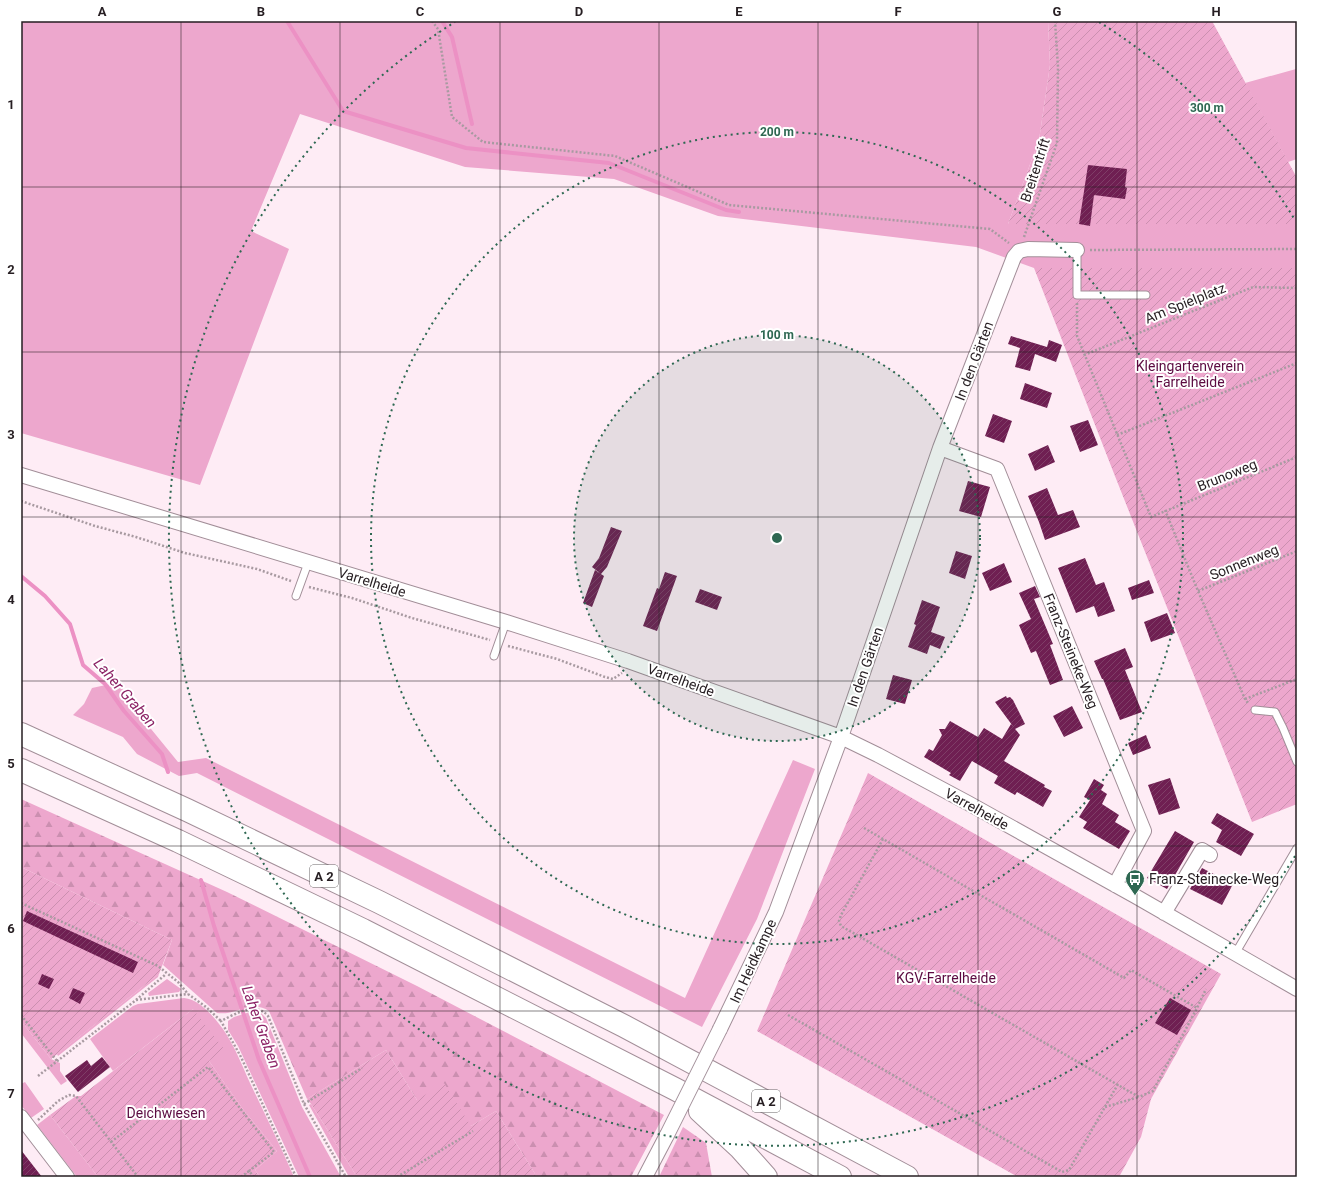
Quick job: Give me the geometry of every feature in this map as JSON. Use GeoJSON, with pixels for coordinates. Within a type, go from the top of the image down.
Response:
{"type":"FeatureCollection","features":[{"type":"Feature","properties":{"kind":"highway","name":"A 2"},"geometry":{"type":"LineString","coordinates":[[21,734],[187,810],[379,902],[624,1026],[907,1177]]}},
{"type":"Feature","properties":{"kind":"highway","name":"A 2"},"geometry":{"type":"LineString","coordinates":[[21,770],[178,841],[363,930],[675,1089],[840,1177]]}},
{"type":"Feature","properties":{"kind":"highway"},"geometry":{"type":"LineString","coordinates":[[675,1089],[740,1148],[766,1177]]}},
{"type":"Feature","properties":{"kind":"street"},"geometry":{"type":"LineString","coordinates":[[1019,251],[1028,249],[1077,250]]}},
{"type":"Feature","properties":{"kind":"street","name":"In den Gärten"},"geometry":{"type":"LineString","coordinates":[[841,737],[940,448],[1014,257],[1019,251]]}},
{"type":"Feature","properties":{"kind":"street","name":"Franz-Steineke-Weg"},"geometry":{"type":"LineString","coordinates":[[940,448],[997,469],[1144,831],[1115,885]]}},
{"type":"Feature","properties":{"kind":"street","name":"Varrelheide"},"geometry":{"type":"LineString","coordinates":[[21,476],[506,622],[628,661],[841,737],[878,755],[1115,885],[1297,989]]}},
{"type":"Feature","properties":{"kind":"street","name":"Im Heidkampe"},"geometry":{"type":"LineString","coordinates":[[645,1177],[720,1029],[776,912],[841,737]]}},
{"type":"Feature","properties":{"kind":"street"},"geometry":{"type":"LineString","coordinates":[[1164,913],[1202,850],[1210,855]]}},
{"type":"Feature","properties":{"kind":"street"},"geometry":{"type":"LineString","coordinates":[[25,1123],[67,1177]]}},
{"type":"Feature","properties":{"kind":"lane"},"geometry":{"type":"LineString","coordinates":[[1077,250],[1077,295],[1146,295]]}},
{"type":"Feature","properties":{"kind":"lane"},"geometry":{"type":"LineString","coordinates":[[296,596],[308,563]]}},
{"type":"Feature","properties":{"kind":"lane"},"geometry":{"type":"LineString","coordinates":[[494,656],[506,622]]}},
{"type":"Feature","properties":{"kind":"lane"},"geometry":{"type":"LineString","coordinates":[[1255,710],[1275,712],[1297,762]]}},
{"type":"Feature","properties":{"kind":"lane"},"geometry":{"type":"LineString","coordinates":[[1235,954],[1297,848]]}},
{"type":"Feature","properties":{"kind":"path"},"geometry":{"type":"LineString","coordinates":[[432,21],[438,29],[452,117],[483,142],[615,156],[729,205],[990,229],[1019,251]]}},
{"type":"Feature","properties":{"kind":"path","name":"Breitentrift"},"geometry":{"type":"LineString","coordinates":[[1019,251],[1057,143],[1058,67],[1055,21]]}},
{"type":"Feature","properties":{"kind":"path"},"geometry":{"type":"LineString","coordinates":[[1077,250],[1297,248]]}},
{"type":"Feature","properties":{"kind":"path","name":"Am Spielplatz"},"geometry":{"type":"LineString","coordinates":[[1084,354],[1253,287],[1297,288]]}},
{"type":"Feature","properties":{"kind":"path"},"geometry":{"type":"LineString","coordinates":[[1077,295],[1077,336],[1117,435],[1297,363]]}},
{"type":"Feature","properties":{"kind":"path","name":"Brunoweg"},"geometry":{"type":"LineString","coordinates":[[1117,435],[1151,517],[1297,457]]}},
{"type":"Feature","properties":{"kind":"path"},"geometry":{"type":"LineString","coordinates":[[21,502],[185,553],[257,569],[412,618],[557,659],[605,678],[613,679],[619,676],[624,671],[628,661]]}},
{"type":"Feature","properties":{"kind":"path"},"geometry":{"type":"LineString","coordinates":[[1166,510],[1198,592],[1245,699],[1297,679]]}},
{"type":"Feature","properties":{"kind":"path","name":"Sonnenweg"},"geometry":{"type":"LineString","coordinates":[[1198,592],[1297,551]]}},
{"type":"Feature","properties":{"kind":"path"},"geometry":{"type":"LineString","coordinates":[[864,828],[1124,978],[1131,970],[1197,1008]]}},
{"type":"Feature","properties":{"kind":"path"},"geometry":{"type":"LineString","coordinates":[[883,840],[841,915],[839,921],[841,926],[1139,1096]]}},
{"type":"Feature","properties":{"kind":"path"},"geometry":{"type":"LineString","coordinates":[[21,903],[158,966],[166,974],[178,982],[188,994],[206,1007],[221,1021],[241,1057],[296,1177]]}},
{"type":"Feature","properties":{"kind":"path"},"geometry":{"type":"LineString","coordinates":[[38,1076],[136,1000],[166,974]]}},
{"type":"Feature","properties":{"kind":"path"},"geometry":{"type":"LineString","coordinates":[[1105,1107],[1153,1091],[1206,989]]}},
{"type":"Feature","properties":{"kind":"path"},"geometry":{"type":"LineString","coordinates":[[136,1000],[188,994]]}},
{"type":"Feature","properties":{"kind":"path"},"geometry":{"type":"LineString","coordinates":[[221,1021],[249,1010],[256,1009],[264,1011],[268,1016],[304,1104],[346,1177]]}},
{"type":"Feature","properties":{"kind":"path"},"geometry":{"type":"LineString","coordinates":[[21,1015],[57,1061]]}},
{"type":"Feature","properties":{"kind":"path"},"geometry":{"type":"LineString","coordinates":[[788,1015],[1062,1172],[1069,1170],[1118,1084]]}},
{"type":"Feature","properties":{"kind":"path"},"geometry":{"type":"LineString","coordinates":[[111,1142],[208,1067],[274,1152],[241,1177]]}},
{"type":"Feature","properties":{"kind":"path"},"geometry":{"type":"LineString","coordinates":[[304,1104],[362,1068]]}},
{"type":"Feature","properties":{"kind":"path"},"geometry":{"type":"LineString","coordinates":[[25,1123],[69,1094],[76,1096],[138,1177]]}},
{"type":"Feature","properties":{"kind":"path"},"geometry":{"type":"LineString","coordinates":[[397,1177],[473,1131]]}},
{"type":"Feature","properties":{"kind":"path"},"geometry":{"type":"LineString","coordinates":[[249,1171],[254,1177]]}},
{"type":"Feature","properties":{"kind":"green space"},"geometry":{"type":"Polygon","coordinates":[[[21,21],[1048,21],[1050,65],[1039,140],[1008,224],[1297,224],[1297,268],[1034,268],[976,247],[718,216],[614,179],[465,167],[300,114],[251,231],[289,249],[200,485],[21,433],[21,21]]]}},
{"type":"Feature","properties":{"kind":"green space"},"geometry":{"type":"Polygon","coordinates":[[[1048,21],[1212,21],[1297,178],[1297,224],[1008,224],[1039,140],[1050,65],[1048,21]]]}},
{"type":"Feature","properties":{"kind":"green space"},"geometry":{"type":"Polygon","coordinates":[[[1296,69],[1297,159],[1288,162],[1245,83],[1296,69]]]}},
{"type":"Feature","properties":{"kind":"green space","name":"Kleingartenverein Farrelheide"},"geometry":{"type":"Polygon","coordinates":[[[1034,268],[1297,268],[1297,804],[1252,822],[1034,268]]]}},
{"type":"Feature","properties":{"kind":"green space"},"geometry":{"type":"Polygon","coordinates":[[[115,683],[135,698],[147,724],[178,762],[206,758],[685,998],[793,760],[815,769],[757,919],[702,1027],[197,773],[179,776],[137,754],[123,737],[73,715],[84,704],[92,688],[115,683]]]}},
{"type":"Feature","properties":{"kind":"green space","name":"KGV-Farrelheide"},"geometry":{"type":"Polygon","coordinates":[[[868,773],[1221,974],[1151,1099],[1141,1137],[1119,1177],[1018,1177],[757,1031],[868,773]]]}},
{"type":"Feature","properties":{"kind":"green space"},"geometry":{"type":"Polygon","coordinates":[[[21,799],[227,892],[417,986],[664,1115],[631,1177],[537,1177],[496,1111],[471,1126],[417,1100],[386,1050],[307,1099],[269,1011],[263,1008],[250,1007],[230,1012],[217,1013],[163,965],[172,940],[21,867],[21,799]]]}},
{"type":"Feature","properties":{"kind":"green space"},"geometry":{"type":"Polygon","coordinates":[[[21,867],[172,940],[159,974],[51,1059],[21,1021],[21,867]]]}},
{"type":"Feature","properties":{"kind":"green space"},"geometry":{"type":"Polygon","coordinates":[[[159,974],[158,977],[58,1056],[57,1054],[159,974]]]}},
{"type":"Feature","properties":{"kind":"green space"},"geometry":{"type":"Polygon","coordinates":[[[167,979],[181,989],[179,992],[149,996],[148,993],[167,979]]]}},
{"type":"Feature","properties":{"kind":"green space"},"geometry":{"type":"Polygon","coordinates":[[[184,998],[190,999],[206,1009],[227,1035],[238,1055],[294,1177],[260,1177],[255,1170],[277,1151],[242,1108],[209,1061],[193,1009],[113,1071],[90,1039],[133,1006],[138,1004],[184,998]]]}},
{"type":"Feature","properties":{"kind":"green space","name":"Deichwiesen"},"geometry":{"type":"Polygon","coordinates":[[[193,1009],[224,1049],[209,1061],[242,1108],[277,1151],[255,1170],[260,1177],[98,1177],[50,1115],[76,1096],[81,1096],[193,1009]]]}},
{"type":"Feature","properties":{"kind":"green space"},"geometry":{"type":"Polygon","coordinates":[[[250,1012],[260,1012],[266,1018],[302,1107],[341,1177],[299,1177],[238,1046],[228,1030],[228,1021],[234,1017],[250,1012]]]}},
{"type":"Feature","properties":{"kind":"green space"},"geometry":{"type":"Polygon","coordinates":[[[21,1021],[51,1059],[60,1063],[60,1071],[67,1081],[61,1085],[21,1033],[21,1021]]]}},
{"type":"Feature","properties":{"kind":"green space"},"geometry":{"type":"Polygon","coordinates":[[[386,1050],[417,1100],[444,1083],[471,1126],[496,1111],[537,1177],[357,1177],[307,1099],[386,1050]]]}},
{"type":"Feature","properties":{"kind":"green space"},"geometry":{"type":"Polygon","coordinates":[[[25,1082],[44,1109],[31,1118],[21,1105],[21,1084],[25,1082]]]}},
{"type":"Feature","properties":{"kind":"green space"},"geometry":{"type":"Polygon","coordinates":[[[311,1104],[357,1177],[349,1177],[309,1105],[311,1104]]]}},
{"type":"Feature","properties":{"kind":"green space"},"geometry":{"type":"Polygon","coordinates":[[[50,1115],[98,1177],[77,1177],[37,1125],[50,1115]]]}},
{"type":"Feature","properties":{"kind":"green space"},"geometry":{"type":"Polygon","coordinates":[[[683,1127],[706,1143],[712,1177],[659,1177],[683,1127]]]}},
{"type":"Feature","properties":{"kind":"building"},"geometry":{"type":"Polygon","coordinates":[[[1088,165],[1127,169],[1125,187],[1127,188],[1125,199],[1094,195],[1090,226],[1079,224],[1088,165]]]}},
{"type":"Feature","properties":{"kind":"building"},"geometry":{"type":"Polygon","coordinates":[[[1011,336],[1047,347],[1049,340],[1062,345],[1056,362],[1035,354],[1030,371],[1015,367],[1020,348],[1008,344],[1011,336]]]}},
{"type":"Feature","properties":{"kind":"building"},"geometry":{"type":"Polygon","coordinates":[[[1025,383],[1052,393],[1047,408],[1020,399],[1025,383]]]}},
{"type":"Feature","properties":{"kind":"building"},"geometry":{"type":"Polygon","coordinates":[[[993,414],[1012,421],[1004,443],[985,436],[993,414]]]}},
{"type":"Feature","properties":{"kind":"building"},"geometry":{"type":"Polygon","coordinates":[[[1088,420],[1098,445],[1080,452],[1070,426],[1088,420]]]}},
{"type":"Feature","properties":{"kind":"building"},"geometry":{"type":"Polygon","coordinates":[[[1048,445],[1055,462],[1035,471],[1028,454],[1048,445]]]}},
{"type":"Feature","properties":{"kind":"building"},"geometry":{"type":"Polygon","coordinates":[[[968,481],[990,487],[981,517],[959,511],[968,481]]]}},
{"type":"Feature","properties":{"kind":"building"},"geometry":{"type":"Polygon","coordinates":[[[1047,488],[1058,515],[1073,510],[1080,527],[1045,540],[1028,496],[1047,488]]]}},
{"type":"Feature","properties":{"kind":"building"},"geometry":{"type":"Polygon","coordinates":[[[611,527],[622,531],[607,567],[601,574],[592,567],[599,558],[611,527]]]}},
{"type":"Feature","properties":{"kind":"building"},"geometry":{"type":"Polygon","coordinates":[[[956,551],[972,556],[965,579],[949,573],[956,551]]]}},
{"type":"Feature","properties":{"kind":"building"},"geometry":{"type":"Polygon","coordinates":[[[1085,558],[1096,585],[1104,582],[1115,611],[1098,617],[1094,606],[1076,613],[1058,568],[1085,558]]]}},
{"type":"Feature","properties":{"kind":"building"},"geometry":{"type":"Polygon","coordinates":[[[1004,563],[1012,582],[990,591],[982,573],[1004,563]]]}},
{"type":"Feature","properties":{"kind":"building"},"geometry":{"type":"Polygon","coordinates":[[[595,570],[604,576],[592,607],[583,603],[595,570]]]}},
{"type":"Feature","properties":{"kind":"building"},"geometry":{"type":"Polygon","coordinates":[[[665,572],[677,576],[657,631],[643,626],[657,588],[659,589],[665,572]]]}},
{"type":"Feature","properties":{"kind":"building"},"geometry":{"type":"Polygon","coordinates":[[[1149,580],[1154,593],[1132,600],[1128,588],[1149,580]]]}},
{"type":"Feature","properties":{"kind":"building"},"geometry":{"type":"Polygon","coordinates":[[[1035,586],[1040,597],[1034,599],[1053,644],[1050,645],[1063,680],[1050,685],[1036,651],[1031,653],[1019,625],[1031,619],[1019,593],[1035,586]]]}},
{"type":"Feature","properties":{"kind":"building"},"geometry":{"type":"Polygon","coordinates":[[[700,589],[722,597],[717,610],[695,602],[700,589]]]}},
{"type":"Feature","properties":{"kind":"building"},"geometry":{"type":"Polygon","coordinates":[[[922,600],[940,607],[931,632],[945,637],[940,649],[930,645],[927,654],[908,647],[916,625],[914,624],[922,600]]]}},
{"type":"Feature","properties":{"kind":"building"},"geometry":{"type":"Polygon","coordinates":[[[1167,613],[1175,633],[1151,642],[1144,622],[1167,613]]]}},
{"type":"Feature","properties":{"kind":"building"},"geometry":{"type":"Polygon","coordinates":[[[1125,648],[1133,667],[1125,670],[1142,712],[1120,720],[1094,661],[1125,648]]]}},
{"type":"Feature","properties":{"kind":"building"},"geometry":{"type":"Polygon","coordinates":[[[893,675],[912,680],[905,704],[886,699],[893,675]]]}},
{"type":"Feature","properties":{"kind":"building"},"geometry":{"type":"Polygon","coordinates":[[[1006,696],[1007,698],[1010,697],[1013,700],[1025,724],[1015,729],[995,702],[1006,696]]]}},
{"type":"Feature","properties":{"kind":"building"},"geometry":{"type":"Polygon","coordinates":[[[1072,706],[1083,728],[1064,737],[1053,716],[1072,706]]]}},
{"type":"Feature","properties":{"kind":"building"},"geometry":{"type":"Polygon","coordinates":[[[950,721],[978,737],[984,728],[1002,739],[1011,724],[1020,735],[1004,761],[1045,785],[1044,787],[1052,791],[1043,807],[1017,792],[1015,795],[994,783],[998,776],[972,761],[960,781],[949,775],[951,773],[924,757],[929,749],[933,751],[942,735],[939,729],[945,729],[950,721]]]}},
{"type":"Feature","properties":{"kind":"building"},"geometry":{"type":"Polygon","coordinates":[[[1146,735],[1151,748],[1133,755],[1128,743],[1146,735]]]}},
{"type":"Feature","properties":{"kind":"building"},"geometry":{"type":"Polygon","coordinates":[[[1170,778],[1180,808],[1159,815],[1148,785],[1170,778]]]}},
{"type":"Feature","properties":{"kind":"building"},"geometry":{"type":"Polygon","coordinates":[[[1094,779],[1104,785],[1101,790],[1107,794],[1102,804],[1119,815],[1115,822],[1130,831],[1119,849],[1083,828],[1087,822],[1079,817],[1090,800],[1084,797],[1094,779]]]}},
{"type":"Feature","properties":{"kind":"building"},"geometry":{"type":"Polygon","coordinates":[[[1217,813],[1254,834],[1241,856],[1216,842],[1222,830],[1211,823],[1217,813]]]}},
{"type":"Feature","properties":{"kind":"building"},"geometry":{"type":"Polygon","coordinates":[[[1175,831],[1194,842],[1167,889],[1147,878],[1175,831]]]}},
{"type":"Feature","properties":{"kind":"building"},"geometry":{"type":"Polygon","coordinates":[[[1202,868],[1233,884],[1222,905],[1190,889],[1202,868]]]}},
{"type":"Feature","properties":{"kind":"building"},"geometry":{"type":"Polygon","coordinates":[[[27,911],[138,962],[133,973],[23,921],[27,911]]]}},
{"type":"Feature","properties":{"kind":"building"},"geometry":{"type":"Polygon","coordinates":[[[42,974],[54,979],[49,989],[38,984],[42,974]]]}},
{"type":"Feature","properties":{"kind":"building"},"geometry":{"type":"Polygon","coordinates":[[[73,988],[85,993],[80,1004],[69,998],[73,988]]]}},
{"type":"Feature","properties":{"kind":"building"},"geometry":{"type":"Polygon","coordinates":[[[1170,998],[1191,1010],[1177,1035],[1155,1023],[1170,998]]]}},
{"type":"Feature","properties":{"kind":"building"},"geometry":{"type":"Polygon","coordinates":[[[102,1057],[110,1067],[78,1092],[65,1076],[87,1060],[91,1066],[102,1057]]]}},
{"type":"Feature","properties":{"kind":"building"},"geometry":{"type":"Polygon","coordinates":[[[21,1150],[42,1177],[21,1177],[21,1150]]]}},
{"type":"Feature","properties":{"kind":"waterway"},"geometry":{"type":"LineString","coordinates":[[287,21],[343,111],[466,148],[609,163],[726,210],[739,212]]}},
{"type":"Feature","properties":{"kind":"waterway"},"geometry":{"type":"LineString","coordinates":[[442,21],[452,37],[472,124]]}},
{"type":"Feature","properties":{"kind":"waterway","name":"Laher Graben"},"geometry":{"type":"LineString","coordinates":[[21,576],[45,596],[70,624],[83,665],[105,684],[124,711],[162,754],[168,772]]}},
{"type":"Feature","properties":{"kind":"waterway","name":"Laher Graben"},"geometry":{"type":"LineString","coordinates":[[201,880],[214,926],[259,1060],[310,1177]]}},
{"type":"Feature","properties":{"kind":"place","name":"Franz-Steinecke-Weg"},"geometry":{"type":"Point","coordinates":[1135,896]}}]}
